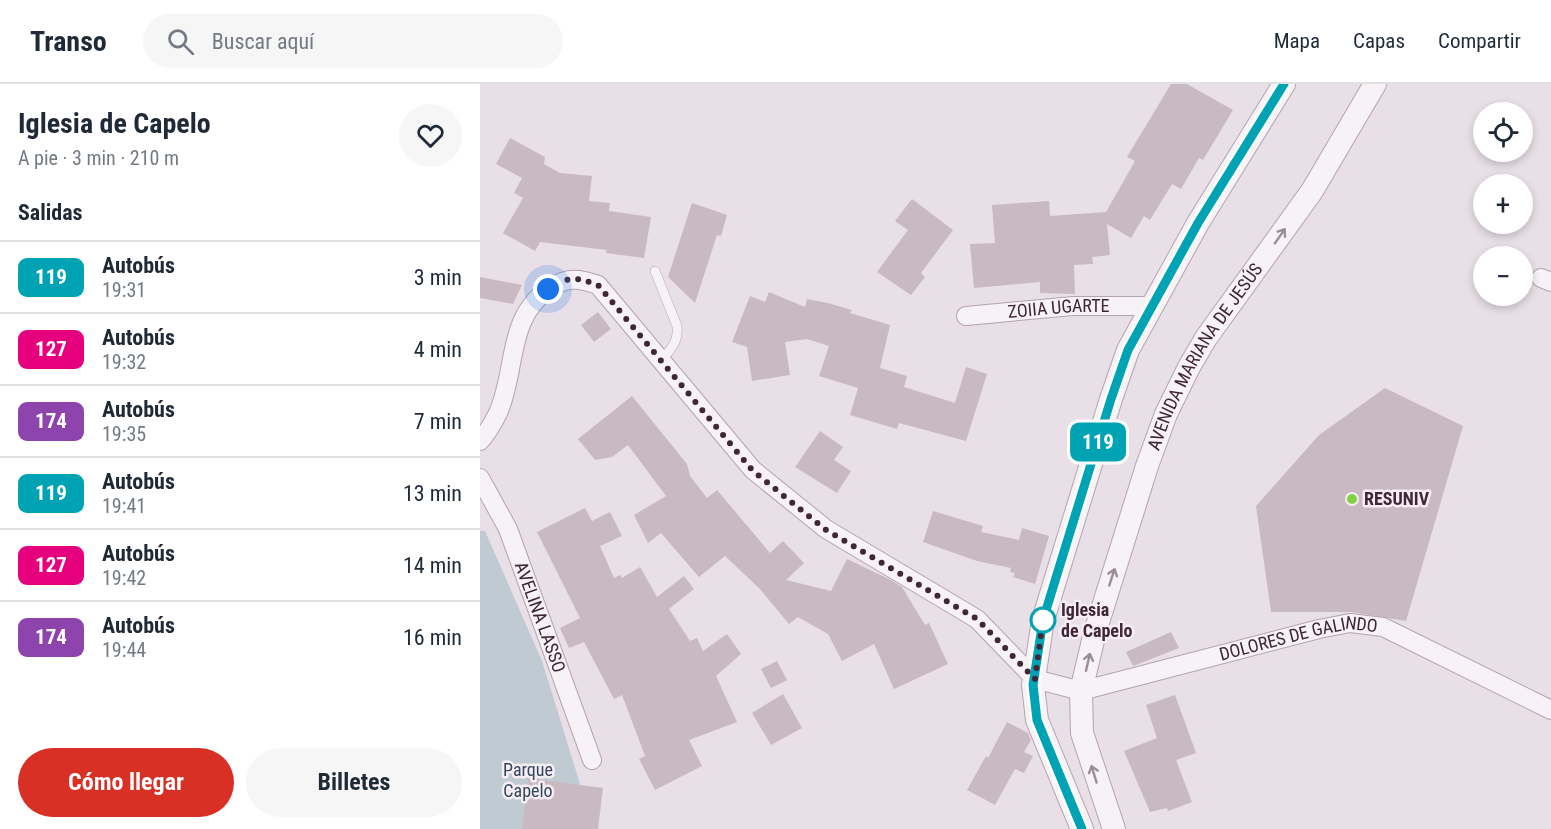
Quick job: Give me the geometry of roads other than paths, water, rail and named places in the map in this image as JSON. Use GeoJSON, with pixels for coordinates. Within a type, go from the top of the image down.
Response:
{"type":"FeatureCollection","features":[{"type":"Feature","properties":{"kind":"street"},"geometry":{"type":"LineString","coordinates":[[1082,829],[1037,720],[1035,679],[1043,620],[1107,410],[1128,350],[1198,223],[1284,84]]}},
{"type":"Feature","properties":{"kind":"street","name":"AVENIDA MARIANA DE JESÚS"},"geometry":{"type":"LineString","coordinates":[[1114,829],[1082,733],[1081,692],[1095,632],[1166,414],[1206,338],[1312,191],[1375,84]]}},
{"type":"Feature","properties":{"kind":"street"},"geometry":{"type":"LineString","coordinates":[[480,441],[498,412],[520,322],[537,297],[559,282],[577,278],[598,285],[753,471],[826,530],[977,619],[1035,679],[1081,692]]}},
{"type":"Feature","properties":{"kind":"street","name":"ZOIIA UGARTE"},"geometry":{"type":"LineString","coordinates":[[966,316],[1074,306],[1151,306]]}},
{"type":"Feature","properties":{"kind":"street","name":"AVELINA LASSO"},"geometry":{"type":"LineString","coordinates":[[480,478],[508,529],[592,760]]}},
{"type":"Feature","properties":{"kind":"street","name":"DOLORES DE GALINDO"},"geometry":{"type":"LineString","coordinates":[[1081,692],[1319,628],[1350,623],[1383,627],[1551,710]]}},
{"type":"Feature","properties":{"kind":"lane"},"geometry":{"type":"LineString","coordinates":[[654,271],[677,326],[678,335],[676,342],[661,361]]}},
{"type":"Feature","properties":{"kind":"place","name":"RESUNIV"},"geometry":{"type":"Point","coordinates":[1352,499]}},
{"type":"Feature","properties":{"kind":"place","name":"Iglesia de Capelo"},"geometry":{"type":"Point","coordinates":[1043,620]}},
{"type":"Feature","properties":{"kind":"park label","name":"Parque Capelo"},"geometry":{"type":"Point","coordinates":[528,780]}}]}
